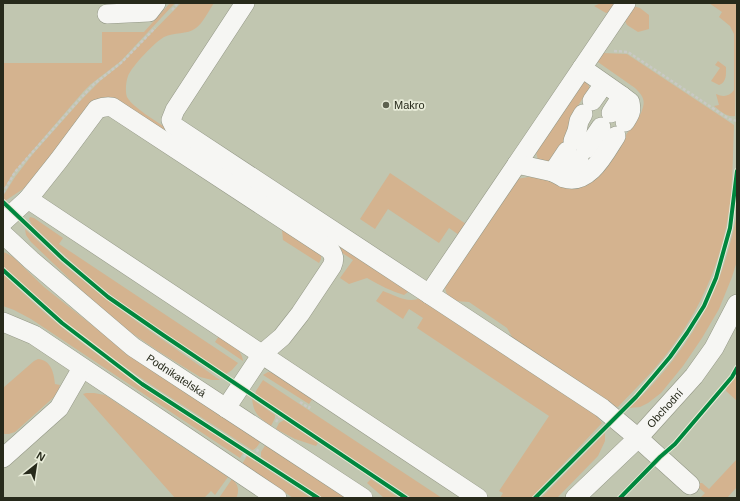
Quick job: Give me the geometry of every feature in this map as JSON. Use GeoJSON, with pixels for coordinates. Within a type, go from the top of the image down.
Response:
{"type":"FeatureCollection","features":[{"type":"Feature","properties":{"kind":"street"},"geometry":{"type":"LineString","coordinates":[[106,14],[149,12],[156,3]]}},
{"type":"Feature","properties":{"kind":"street"},"geometry":{"type":"LineString","coordinates":[[244,3],[175,110],[171,120],[174,126],[602,408],[690,485]]}},
{"type":"Feature","properties":{"kind":"street"},"geometry":{"type":"LineString","coordinates":[[429,294],[626,3]]}},
{"type":"Feature","properties":{"kind":"street"},"geometry":{"type":"LineString","coordinates":[[517,164],[553,172],[565,178],[579,179],[588,174],[596,166],[613,124],[622,96],[582,68]]}},
{"type":"Feature","properties":{"kind":"street"},"geometry":{"type":"LineString","coordinates":[[553,172],[574,166],[579,121],[604,84]]}},
{"type":"Feature","properties":{"kind":"street"},"geometry":{"type":"LineString","coordinates":[[3,222],[28,199],[97,109],[106,106],[112,107],[330,250],[334,256],[332,266],[300,314],[282,337],[262,354],[226,408]]}},
{"type":"Feature","properties":{"kind":"street"},"geometry":{"type":"LineString","coordinates":[[576,150],[613,124]]}},
{"type":"Feature","properties":{"kind":"street"},"geometry":{"type":"LineString","coordinates":[[28,199],[478,498]]}},
{"type":"Feature","properties":{"kind":"street","name":"Podnikatelská"},"geometry":{"type":"LineString","coordinates":[[3,234],[133,347],[363,498]]}},
{"type":"Feature","properties":{"kind":"street","name":"Obchodní"},"geometry":{"type":"LineString","coordinates":[[575,498],[638,438],[694,376],[714,348],[737,304]]}},
{"type":"Feature","properties":{"kind":"street"},"geometry":{"type":"LineString","coordinates":[[3,322],[34,335],[253,492],[277,498]]}},
{"type":"Feature","properties":{"kind":"street"},"geometry":{"type":"LineString","coordinates":[[3,458],[59,408],[82,368]]}},
{"type":"Feature","properties":{"kind":"path"},"geometry":{"type":"LineString","coordinates":[[597,46],[604,50],[628,52],[729,119],[737,122]]}},
{"type":"Feature","properties":{"kind":"path"},"geometry":{"type":"LineString","coordinates":[[275,410],[287,418]]}},
{"type":"Feature","properties":{"kind":"path"},"geometry":{"type":"LineString","coordinates":[[241,448],[259,460]]}},
{"type":"Feature","properties":{"kind":"shaded area"},"geometry":{"type":"Polygon","coordinates":[[[170,3],[175,3],[121,61],[83,92],[14,172],[3,190],[3,63],[102,63],[102,32],[144,32],[170,3]]]}},
{"type":"Feature","properties":{"kind":"shaded area"},"geometry":{"type":"Polygon","coordinates":[[[181,3],[214,3],[199,26],[189,32],[172,34],[164,37],[144,55],[127,78],[126,92],[129,100],[145,114],[409,289],[408,292],[404,295],[385,288],[367,278],[349,284],[340,278],[353,260],[115,103],[51,160],[23,189],[5,201],[3,196],[32,155],[82,99],[100,81],[120,65],[181,3]]]}},
{"type":"Feature","properties":{"kind":"shaded area"},"geometry":{"type":"Polygon","coordinates":[[[601,3],[616,3],[609,12],[606,13],[594,6],[601,3]]]}},
{"type":"Feature","properties":{"kind":"shaded area"},"geometry":{"type":"Polygon","coordinates":[[[709,3],[737,3],[735,116],[727,115],[714,106],[719,105],[716,94],[726,96],[734,90],[734,34],[730,26],[719,17],[722,12],[709,3]]]}},
{"type":"Feature","properties":{"kind":"shaded area"},"geometry":{"type":"Polygon","coordinates":[[[633,6],[640,8],[649,15],[649,29],[638,32],[627,25],[625,21],[633,6]]]}},
{"type":"Feature","properties":{"kind":"shaded area"},"geometry":{"type":"Polygon","coordinates":[[[603,53],[627,54],[734,125],[731,195],[724,234],[713,273],[696,310],[674,344],[654,369],[618,407],[614,406],[515,342],[507,328],[469,302],[455,301],[449,297],[445,287],[516,179],[529,177],[544,179],[555,184],[600,173],[641,113],[644,102],[638,91],[595,60],[603,53]]]}},
{"type":"Feature","properties":{"kind":"shaded area"},"geometry":{"type":"Polygon","coordinates":[[[718,61],[726,67],[725,80],[719,85],[711,81],[720,68],[715,65],[718,61]]]}},
{"type":"Feature","properties":{"kind":"shaded area"},"geometry":{"type":"Polygon","coordinates":[[[583,79],[589,86],[589,89],[573,113],[567,137],[551,161],[545,163],[538,160],[536,152],[583,79]]]}},
{"type":"Feature","properties":{"kind":"shaded area"},"geometry":{"type":"Polygon","coordinates":[[[390,173],[466,224],[459,235],[449,228],[439,243],[388,209],[375,229],[360,219],[390,173]]]}},
{"type":"Feature","properties":{"kind":"shaded area"},"geometry":{"type":"Polygon","coordinates":[[[737,214],[737,261],[719,309],[683,366],[661,393],[640,407],[629,408],[664,372],[684,346],[701,318],[709,303],[721,273],[737,214]]]}},
{"type":"Feature","properties":{"kind":"shaded area"},"geometry":{"type":"Polygon","coordinates":[[[30,217],[34,218],[63,238],[59,244],[238,363],[226,374],[142,318],[104,290],[72,263],[32,225],[29,219],[30,217]]]}},
{"type":"Feature","properties":{"kind":"shaded area"},"geometry":{"type":"Polygon","coordinates":[[[288,228],[321,253],[319,263],[283,240],[282,230],[288,228]]]}},
{"type":"Feature","properties":{"kind":"shaded area"},"geometry":{"type":"Polygon","coordinates":[[[25,229],[63,264],[102,296],[220,380],[200,377],[123,327],[99,307],[31,242],[26,235],[25,229]]]}},
{"type":"Feature","properties":{"kind":"shaded area"},"geometry":{"type":"Polygon","coordinates":[[[3,252],[13,257],[44,287],[102,333],[261,441],[257,447],[252,450],[92,344],[53,312],[3,266],[3,252]]]}},
{"type":"Feature","properties":{"kind":"shaded area"},"geometry":{"type":"Polygon","coordinates":[[[3,274],[75,338],[144,387],[243,453],[240,458],[31,319],[3,306],[3,274]]]}},
{"type":"Feature","properties":{"kind":"shaded area"},"geometry":{"type":"Polygon","coordinates":[[[383,291],[408,300],[418,299],[422,296],[595,413],[602,423],[531,498],[500,498],[503,493],[499,491],[549,416],[417,328],[423,318],[409,309],[403,319],[376,301],[383,291]]]}},
{"type":"Feature","properties":{"kind":"shaded area"},"geometry":{"type":"Polygon","coordinates":[[[219,336],[237,349],[242,356],[243,361],[215,342],[219,336]]]}},
{"type":"Feature","properties":{"kind":"shaded area"},"geometry":{"type":"Polygon","coordinates":[[[38,359],[49,364],[54,376],[55,384],[60,385],[58,391],[54,397],[15,432],[3,434],[3,388],[38,359]]]}},
{"type":"Feature","properties":{"kind":"shaded area"},"geometry":{"type":"Polygon","coordinates":[[[268,372],[274,373],[313,398],[309,404],[263,375],[268,372]]]}},
{"type":"Feature","properties":{"kind":"shaded area"},"geometry":{"type":"Polygon","coordinates":[[[737,373],[736,400],[726,391],[727,386],[737,373]]]}},
{"type":"Feature","properties":{"kind":"shaded area"},"geometry":{"type":"Polygon","coordinates":[[[263,380],[442,498],[412,498],[255,394],[263,380]]]}},
{"type":"Feature","properties":{"kind":"shaded area"},"geometry":{"type":"Polygon","coordinates":[[[83,394],[105,395],[228,477],[215,495],[211,491],[204,498],[175,498],[83,394]]]}},
{"type":"Feature","properties":{"kind":"shaded area"},"geometry":{"type":"Polygon","coordinates":[[[252,399],[275,415],[271,426],[258,415],[254,409],[252,399]]]}},
{"type":"Feature","properties":{"kind":"shaded area"},"geometry":{"type":"Polygon","coordinates":[[[284,420],[318,443],[316,446],[295,439],[276,429],[279,423],[284,420]]]}},
{"type":"Feature","properties":{"kind":"shaded area"},"geometry":{"type":"Polygon","coordinates":[[[605,433],[605,441],[598,456],[557,498],[541,498],[605,433]]]}},
{"type":"Feature","properties":{"kind":"shaded area"},"geometry":{"type":"Polygon","coordinates":[[[266,444],[347,498],[323,498],[261,457],[261,452],[266,444]]]}},
{"type":"Feature","properties":{"kind":"shaded area"},"geometry":{"type":"Polygon","coordinates":[[[247,456],[311,498],[293,498],[242,464],[247,456]]]}},
{"type":"Feature","properties":{"kind":"shaded area"},"geometry":{"type":"Polygon","coordinates":[[[737,459],[737,487],[727,498],[700,498],[705,493],[698,487],[698,484],[702,483],[709,489],[737,459]]]}},
{"type":"Feature","properties":{"kind":"shaded area"},"geometry":{"type":"Polygon","coordinates":[[[232,479],[238,488],[236,498],[219,498],[232,479]]]}},
{"type":"Feature","properties":{"kind":"shaded area"},"geometry":{"type":"Polygon","coordinates":[[[371,479],[399,498],[384,498],[367,483],[371,479]]]}},
{"type":"Feature","properties":{"kind":"cycle path"},"geometry":{"type":"LineString","coordinates":[[535,498],[636,397],[670,357],[704,306],[716,278],[730,228],[737,171]]}},
{"type":"Feature","properties":{"kind":"cycle path"},"geometry":{"type":"LineString","coordinates":[[3,202],[63,259],[108,297],[406,498]]}},
{"type":"Feature","properties":{"kind":"cycle path"},"geometry":{"type":"LineString","coordinates":[[3,270],[62,323],[142,384],[318,498]]}},
{"type":"Feature","properties":{"kind":"cycle path"},"geometry":{"type":"LineString","coordinates":[[620,498],[660,457],[675,444],[732,377],[737,368]]}},
{"type":"Feature","properties":{"kind":"place","name":"Makro"},"geometry":{"type":"Point","coordinates":[386,105]}}]}
